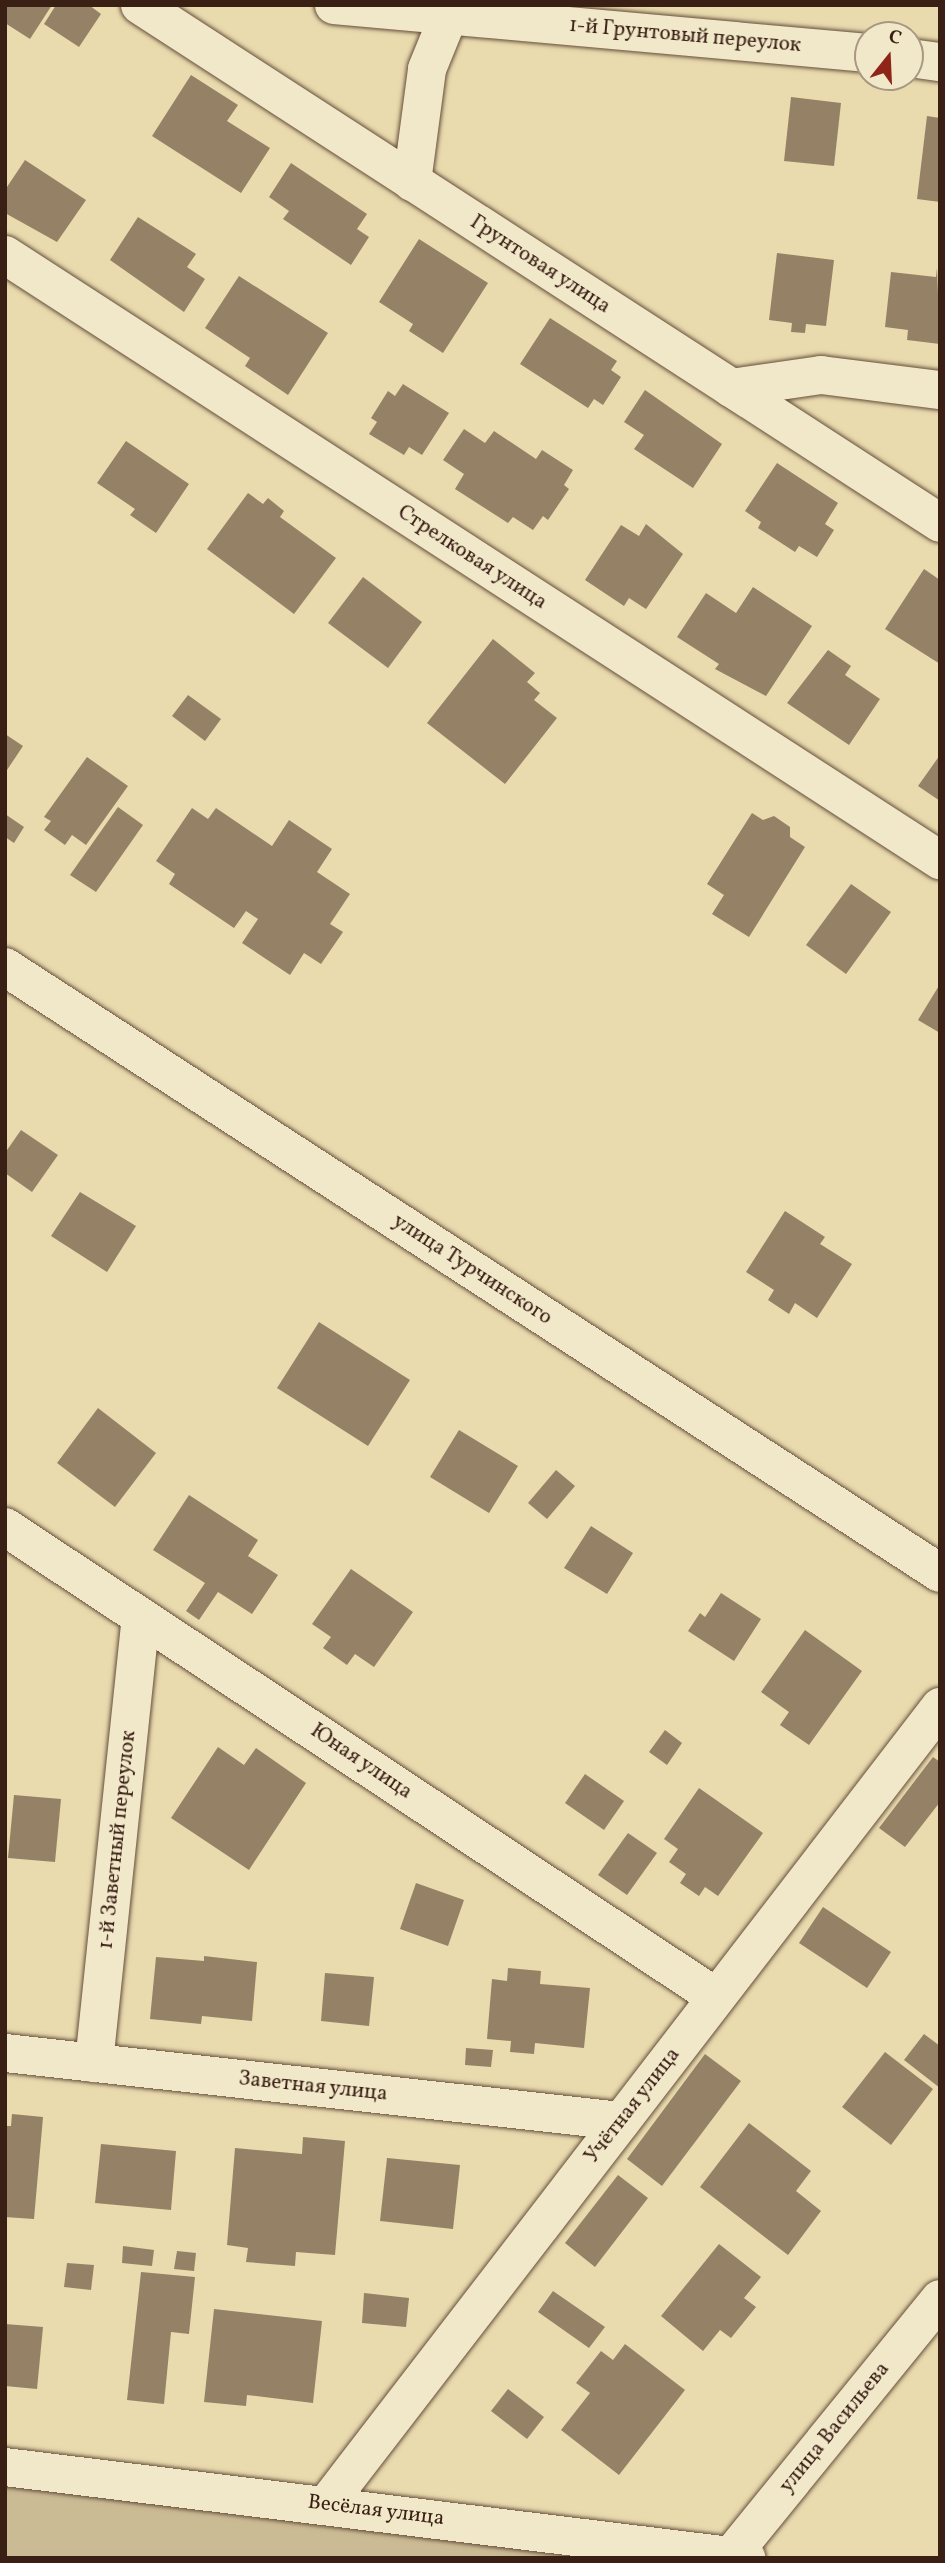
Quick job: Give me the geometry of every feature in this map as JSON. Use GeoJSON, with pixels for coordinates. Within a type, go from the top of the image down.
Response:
{"type":"FeatureCollection","features":[{"type":"Feature","properties":{"kind":"street","name":"Грунтовая улица"},"geometry":{"type":"LineString","coordinates":[[140,5],[940,523]]}},
{"type":"Feature","properties":{"kind":"street","name":"1-й Грунтовый переулок"},"geometry":{"type":"LineString","coordinates":[[334,5],[854,52]]}},
{"type":"Feature","properties":{"kind":"street"},"geometry":{"type":"LineString","coordinates":[[412,182],[427,69],[449,15]]}},
{"type":"Feature","properties":{"kind":"street","name":"Стрелковая улица"},"geometry":{"type":"LineString","coordinates":[[5,255],[940,860]]}},
{"type":"Feature","properties":{"kind":"street"},"geometry":{"type":"LineString","coordinates":[[731,388],[821,375],[940,390]]}},
{"type":"Feature","properties":{"kind":"street","name":"улица Турчинского"},"geometry":{"type":"LineString","coordinates":[[5,967],[940,1573]]}},
{"type":"Feature","properties":{"kind":"street","name":"Юная улица"},"geometry":{"type":"LineString","coordinates":[[5,1527],[716,1997]]}},
{"type":"Feature","properties":{"kind":"street","name":"1-й Заветный переулок"},"geometry":{"type":"LineString","coordinates":[[94,2063],[141,1617]]}},
{"type":"Feature","properties":{"kind":"street","name":"Учётная улица"},"geometry":{"type":"LineString","coordinates":[[326,2505],[940,1707]]}},
{"type":"Feature","properties":{"kind":"street","name":"Заветная улица"},"geometry":{"type":"LineString","coordinates":[[5,2053],[621,2121]]}},
{"type":"Feature","properties":{"kind":"street","name":"улица Васильева"},"geometry":{"type":"LineString","coordinates":[[738,2557],[940,2299]]}},
{"type":"Feature","properties":{"kind":"street","name":"Весёлая улица"},"geometry":{"type":"LineString","coordinates":[[5,2467],[738,2557]]}},
{"type":"Feature","properties":{"kind":"shaded area"},"geometry":{"type":"Polygon","coordinates":[[[5,2474],[685,2558],[5,2558],[5,2474]]]}},
{"type":"Feature","properties":{"kind":"building"},"geometry":{"type":"Polygon","coordinates":[[[5,5],[52,5],[30,39],[5,23],[5,5]]]}},
{"type":"Feature","properties":{"kind":"building"},"geometry":{"type":"Polygon","coordinates":[[[56,5],[89,5],[101,14],[79,47],[44,24],[56,5]]]}},
{"type":"Feature","properties":{"kind":"building"},"geometry":{"type":"Polygon","coordinates":[[[191,75],[238,105],[227,121],[270,148],[241,193],[152,136],[191,75]]]}},
{"type":"Feature","properties":{"kind":"building"},"geometry":{"type":"Polygon","coordinates":[[[791,97],[841,103],[834,166],[784,161],[791,97]]]}},
{"type":"Feature","properties":{"kind":"building"},"geometry":{"type":"Polygon","coordinates":[[[927,116],[940,118],[940,202],[917,199],[927,116]]]}},
{"type":"Feature","properties":{"kind":"building"},"geometry":{"type":"Polygon","coordinates":[[[25,160],[86,200],[57,242],[5,213],[5,190],[25,160]]]}},
{"type":"Feature","properties":{"kind":"building"},"geometry":{"type":"Polygon","coordinates":[[[291,163],[367,214],[357,229],[369,237],[351,265],[283,219],[289,211],[269,197],[291,163]]]}},
{"type":"Feature","properties":{"kind":"building"},"geometry":{"type":"Polygon","coordinates":[[[138,217],[196,254],[187,267],[205,279],[184,312],[110,260],[138,217]]]}},
{"type":"Feature","properties":{"kind":"building"},"geometry":{"type":"Polygon","coordinates":[[[419,239],[488,283],[443,353],[409,331],[413,324],[379,302],[419,239]]]}},
{"type":"Feature","properties":{"kind":"building"},"geometry":{"type":"Polygon","coordinates":[[[777,253],[834,260],[826,326],[806,324],[805,333],[791,332],[792,323],[769,320],[777,253]]]}},
{"type":"Feature","properties":{"kind":"building"},"geometry":{"type":"Polygon","coordinates":[[[937,268],[940,344],[907,340],[908,330],[885,327],[891,272],[936,277],[937,268]]]}},
{"type":"Feature","properties":{"kind":"building"},"geometry":{"type":"Polygon","coordinates":[[[239,276],[328,333],[288,395],[245,366],[250,358],[205,328],[239,276]]]}},
{"type":"Feature","properties":{"kind":"building"},"geometry":{"type":"Polygon","coordinates":[[[550,318],[617,361],[611,370],[621,377],[603,405],[594,399],[588,408],[520,364],[550,318]]]}},
{"type":"Feature","properties":{"kind":"building"},"geometry":{"type":"Polygon","coordinates":[[[403,384],[449,413],[422,455],[409,447],[404,455],[369,434],[377,422],[371,418],[388,391],[395,396],[403,384]]]}},
{"type":"Feature","properties":{"kind":"building"},"geometry":{"type":"Polygon","coordinates":[[[645,390],[722,444],[693,488],[634,449],[644,435],[624,422],[645,390]]]}},
{"type":"Feature","properties":{"kind":"building"},"geometry":{"type":"Polygon","coordinates":[[[464,429],[485,443],[494,431],[536,459],[542,450],[573,470],[564,485],[569,489],[548,520],[543,516],[533,530],[513,517],[508,523],[455,489],[464,474],[443,460],[464,429]]]}},
{"type":"Feature","properties":{"kind":"building"},"geometry":{"type":"Polygon","coordinates":[[[126,441],[189,484],[156,533],[130,515],[135,509],[97,483],[126,441]]]}},
{"type":"Feature","properties":{"kind":"building"},"geometry":{"type":"Polygon","coordinates":[[[777,463],[838,503],[825,524],[834,530],[817,557],[799,546],[795,552],[758,528],[761,522],[745,511],[777,463]]]}},
{"type":"Feature","properties":{"kind":"building"},"geometry":{"type":"Polygon","coordinates":[[[248,493],[263,504],[268,498],[284,511],[280,517],[336,558],[294,614],[207,549],[248,493]]]}},
{"type":"Feature","properties":{"kind":"building"},"geometry":{"type":"Polygon","coordinates":[[[646,524],[683,554],[646,609],[629,598],[624,606],[585,580],[621,525],[639,536],[646,524]]]}},
{"type":"Feature","properties":{"kind":"building"},"geometry":{"type":"Polygon","coordinates":[[[924,569],[940,580],[940,664],[885,629],[924,569]]]}},
{"type":"Feature","properties":{"kind":"building"},"geometry":{"type":"Polygon","coordinates":[[[363,577],[422,622],[388,668],[328,623],[363,577]]]}},
{"type":"Feature","properties":{"kind":"building"},"geometry":{"type":"Polygon","coordinates":[[[753,587],[812,626],[766,696],[715,669],[719,664],[677,637],[706,593],[736,613],[753,587]]]}},
{"type":"Feature","properties":{"kind":"building"},"geometry":{"type":"Polygon","coordinates":[[[493,639],[535,673],[527,682],[540,693],[534,700],[557,718],[505,784],[427,723],[493,639]]]}},
{"type":"Feature","properties":{"kind":"building"},"geometry":{"type":"Polygon","coordinates":[[[828,650],[851,666],[845,675],[880,699],[849,745],[787,703],[828,650]]]}},
{"type":"Feature","properties":{"kind":"building"},"geometry":{"type":"Polygon","coordinates":[[[188,695],[221,719],[205,741],[172,716],[188,695]]]}},
{"type":"Feature","properties":{"kind":"building"},"geometry":{"type":"Polygon","coordinates":[[[5,734],[23,746],[5,773],[5,734]]]}},
{"type":"Feature","properties":{"kind":"building"},"geometry":{"type":"Polygon","coordinates":[[[940,755],[940,801],[918,786],[940,755]]]}},
{"type":"Feature","properties":{"kind":"building"},"geometry":{"type":"Polygon","coordinates":[[[87,757],[128,786],[86,845],[72,835],[65,845],[44,830],[51,821],[44,817],[87,757]]]}},
{"type":"Feature","properties":{"kind":"building"},"geometry":{"type":"Polygon","coordinates":[[[118,807],[143,825],[96,892],[70,875],[118,807]]]}},
{"type":"Feature","properties":{"kind":"building"},"geometry":{"type":"Polygon","coordinates":[[[192,808],[208,819],[216,808],[272,846],[289,820],[332,849],[317,872],[350,894],[330,924],[343,932],[321,964],[304,953],[290,975],[242,943],[258,919],[246,911],[234,928],[169,884],[175,874],[156,861],[192,808]]]}},
{"type":"Feature","properties":{"kind":"building"},"geometry":{"type":"Polygon","coordinates":[[[752,813],[763,820],[774,816],[790,827],[790,837],[805,847],[749,937],[712,914],[724,895],[707,884],[752,813]]]}},
{"type":"Feature","properties":{"kind":"building"},"geometry":{"type":"Polygon","coordinates":[[[5,814],[24,827],[14,843],[5,837],[5,814]]]}},
{"type":"Feature","properties":{"kind":"building"},"geometry":{"type":"Polygon","coordinates":[[[851,884],[891,912],[846,974],[806,945],[851,884]]]}},
{"type":"Feature","properties":{"kind":"building"},"geometry":{"type":"Polygon","coordinates":[[[940,984],[940,1033],[918,1020],[940,984]]]}},
{"type":"Feature","properties":{"kind":"building"},"geometry":{"type":"Polygon","coordinates":[[[21,1130],[58,1155],[32,1192],[5,1173],[5,1153],[21,1130]]]}},
{"type":"Feature","properties":{"kind":"building"},"geometry":{"type":"Polygon","coordinates":[[[80,1192],[136,1226],[107,1272],[51,1236],[80,1192]]]}},
{"type":"Feature","properties":{"kind":"building"},"geometry":{"type":"Polygon","coordinates":[[[785,1211],[825,1237],[820,1244],[852,1264],[817,1318],[795,1303],[789,1314],[768,1300],[774,1290],[746,1272],[785,1211]]]}},
{"type":"Feature","properties":{"kind":"building"},"geometry":{"type":"Polygon","coordinates":[[[319,1322],[410,1380],[368,1446],[277,1388],[319,1322]]]}},
{"type":"Feature","properties":{"kind":"building"},"geometry":{"type":"Polygon","coordinates":[[[98,1408],[156,1453],[115,1507],[57,1463],[98,1408]]]}},
{"type":"Feature","properties":{"kind":"building"},"geometry":{"type":"Polygon","coordinates":[[[459,1430],[518,1466],[489,1513],[430,1477],[459,1430]]]}},
{"type":"Feature","properties":{"kind":"building"},"geometry":{"type":"Polygon","coordinates":[[[556,1470],[575,1486],[547,1519],[528,1503],[556,1470]]]}},
{"type":"Feature","properties":{"kind":"building"},"geometry":{"type":"Polygon","coordinates":[[[189,1495],[258,1540],[248,1556],[278,1575],[252,1614],[218,1592],[199,1620],[186,1611],[205,1583],[153,1550],[189,1495]]]}},
{"type":"Feature","properties":{"kind":"building"},"geometry":{"type":"Polygon","coordinates":[[[591,1526],[633,1553],[607,1594],[564,1568],[591,1526]]]}},
{"type":"Feature","properties":{"kind":"building"},"geometry":{"type":"Polygon","coordinates":[[[351,1569],[413,1612],[374,1667],[355,1654],[347,1665],[323,1648],[331,1637],[312,1624],[351,1569]]]}},
{"type":"Feature","properties":{"kind":"building"},"geometry":{"type":"Polygon","coordinates":[[[721,1593],[761,1619],[734,1661],[688,1631],[700,1613],[705,1617],[721,1593]]]}},
{"type":"Feature","properties":{"kind":"building"},"geometry":{"type":"Polygon","coordinates":[[[805,1630],[862,1671],[809,1745],[780,1725],[789,1712],[761,1692],[805,1630]]]}},
{"type":"Feature","properties":{"kind":"building"},"geometry":{"type":"Polygon","coordinates":[[[665,1730],[682,1743],[667,1765],[649,1752],[665,1730]]]}},
{"type":"Feature","properties":{"kind":"building"},"geometry":{"type":"Polygon","coordinates":[[[218,1747],[244,1765],[256,1748],[306,1783],[249,1870],[171,1818],[218,1747]]]}},
{"type":"Feature","properties":{"kind":"building"},"geometry":{"type":"Polygon","coordinates":[[[933,1757],[940,1762],[940,1802],[905,1847],[879,1828],[933,1757]]]}},
{"type":"Feature","properties":{"kind":"building"},"geometry":{"type":"Polygon","coordinates":[[[585,1774],[624,1801],[604,1830],[565,1803],[585,1774]]]}},
{"type":"Feature","properties":{"kind":"building"},"geometry":{"type":"Polygon","coordinates":[[[699,1788],[763,1833],[718,1896],[705,1887],[699,1896],[680,1883],[686,1874],[669,1862],[678,1849],[664,1839],[699,1788]]]}},
{"type":"Feature","properties":{"kind":"building"},"geometry":{"type":"Polygon","coordinates":[[[14,1795],[61,1799],[55,1862],[8,1858],[14,1795]]]}},
{"type":"Feature","properties":{"kind":"building"},"geometry":{"type":"Polygon","coordinates":[[[628,1833],[657,1853],[627,1895],[598,1875],[628,1833]]]}},
{"type":"Feature","properties":{"kind":"building"},"geometry":{"type":"Polygon","coordinates":[[[416,1883],[464,1900],[448,1946],[400,1929],[416,1883]]]}},
{"type":"Feature","properties":{"kind":"building"},"geometry":{"type":"Polygon","coordinates":[[[823,1907],[891,1952],[867,1988],[799,1943],[823,1907]]]}},
{"type":"Feature","properties":{"kind":"building"},"geometry":{"type":"Polygon","coordinates":[[[204,1956],[257,1962],[252,2021],[202,2016],[201,2024],[150,2019],[156,1957],[204,1961],[204,1956]]]}},
{"type":"Feature","properties":{"kind":"building"},"geometry":{"type":"Polygon","coordinates":[[[508,1968],[541,1971],[540,1984],[590,1988],[584,2048],[535,2043],[534,2054],[510,2052],[511,2041],[487,2039],[492,1979],[507,1981],[508,1968]]]}},
{"type":"Feature","properties":{"kind":"building"},"geometry":{"type":"Polygon","coordinates":[[[325,1973],[374,1977],[369,2026],[321,2021],[325,1973]]]}},
{"type":"Feature","properties":{"kind":"building"},"geometry":{"type":"Polygon","coordinates":[[[924,2034],[940,2046],[940,2088],[904,2060],[924,2034]]]}},
{"type":"Feature","properties":{"kind":"building"},"geometry":{"type":"Polygon","coordinates":[[[466,2048],[493,2050],[491,2067],[465,2065],[466,2048]]]}},
{"type":"Feature","properties":{"kind":"building"},"geometry":{"type":"Polygon","coordinates":[[[885,2052],[933,2089],[891,2145],[842,2107],[885,2052]]]}},
{"type":"Feature","properties":{"kind":"building"},"geometry":{"type":"Polygon","coordinates":[[[705,2054],[741,2081],[662,2186],[627,2159],[705,2054]]]}},
{"type":"Feature","properties":{"kind":"building"},"geometry":{"type":"Polygon","coordinates":[[[12,2114],[43,2117],[34,2219],[5,2217],[5,2126],[11,2126],[12,2114]]]}},
{"type":"Feature","properties":{"kind":"building"},"geometry":{"type":"Polygon","coordinates":[[[749,2123],[811,2171],[796,2191],[821,2211],[788,2255],[700,2187],[749,2123]]]}},
{"type":"Feature","properties":{"kind":"building"},"geometry":{"type":"Polygon","coordinates":[[[303,2137],[345,2141],[335,2255],[296,2252],[295,2266],[246,2262],[248,2248],[227,2245],[235,2148],[302,2154],[303,2137]]]}},
{"type":"Feature","properties":{"kind":"building"},"geometry":{"type":"Polygon","coordinates":[[[101,2144],[176,2151],[171,2210],[95,2203],[101,2144]]]}},
{"type":"Feature","properties":{"kind":"building"},"geometry":{"type":"Polygon","coordinates":[[[387,2158],[460,2165],[453,2229],[380,2221],[387,2158]]]}},
{"type":"Feature","properties":{"kind":"building"},"geometry":{"type":"Polygon","coordinates":[[[618,2175],[648,2198],[595,2267],[565,2243],[618,2175]]]}},
{"type":"Feature","properties":{"kind":"building"},"geometry":{"type":"Polygon","coordinates":[[[719,2244],[761,2277],[744,2298],[756,2307],[731,2338],[720,2330],[703,2351],[661,2316],[719,2244]]]}},
{"type":"Feature","properties":{"kind":"building"},"geometry":{"type":"Polygon","coordinates":[[[123,2246],[154,2250],[152,2266],[122,2263],[123,2246]]]}},
{"type":"Feature","properties":{"kind":"building"},"geometry":{"type":"Polygon","coordinates":[[[177,2251],[196,2253],[194,2271],[174,2269],[177,2251]]]}},
{"type":"Feature","properties":{"kind":"building"},"geometry":{"type":"Polygon","coordinates":[[[67,2263],[94,2265],[91,2290],[64,2287],[67,2263]]]}},
{"type":"Feature","properties":{"kind":"building"},"geometry":{"type":"Polygon","coordinates":[[[141,2272],[195,2277],[189,2334],[171,2332],[164,2404],[127,2400],[141,2272]]]}},
{"type":"Feature","properties":{"kind":"building"},"geometry":{"type":"Polygon","coordinates":[[[553,2291],[605,2327],[589,2348],[538,2312],[553,2291]]]}},
{"type":"Feature","properties":{"kind":"building"},"geometry":{"type":"Polygon","coordinates":[[[364,2293],[409,2298],[406,2327],[362,2323],[364,2293]]]}},
{"type":"Feature","properties":{"kind":"building"},"geometry":{"type":"Polygon","coordinates":[[[214,2309],[322,2321],[313,2403],[247,2395],[246,2406],[204,2402],[214,2309]]]}},
{"type":"Feature","properties":{"kind":"building"},"geometry":{"type":"Polygon","coordinates":[[[5,2324],[43,2327],[37,2389],[5,2386],[5,2324]]]}},
{"type":"Feature","properties":{"kind":"building"},"geometry":{"type":"Polygon","coordinates":[[[625,2344],[685,2390],[619,2475],[561,2430],[590,2393],[576,2383],[601,2351],[613,2360],[625,2344]]]}},
{"type":"Feature","properties":{"kind":"building"},"geometry":{"type":"Polygon","coordinates":[[[508,2389],[544,2417],[527,2439],[491,2411],[508,2389]]]}}]}
